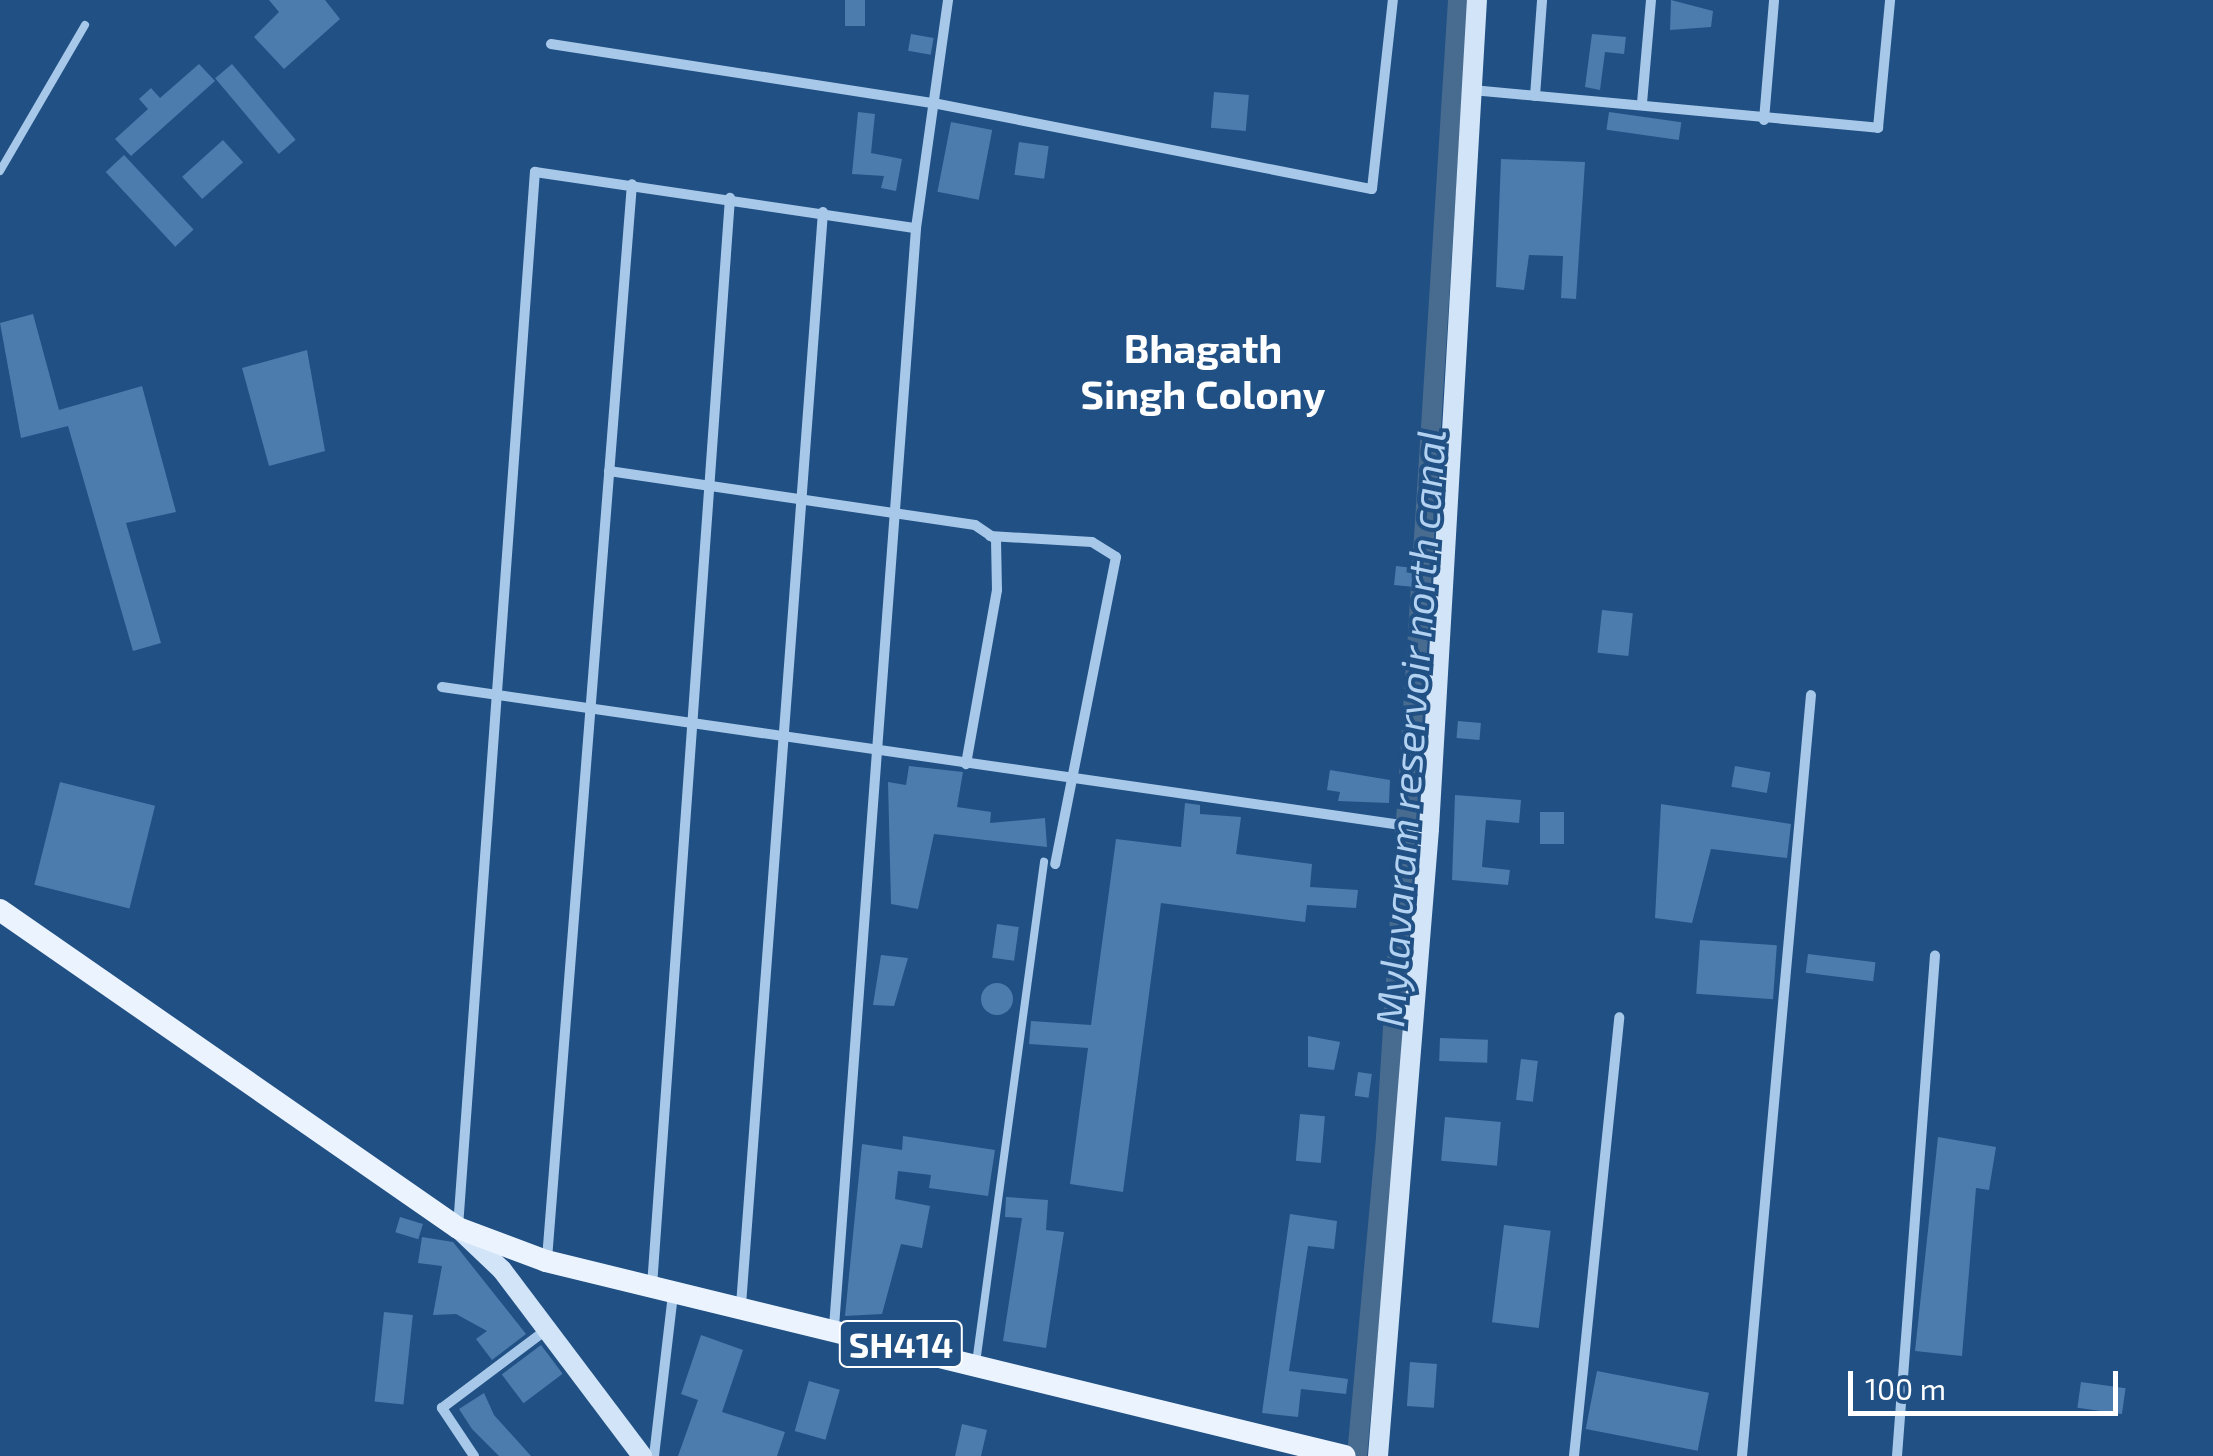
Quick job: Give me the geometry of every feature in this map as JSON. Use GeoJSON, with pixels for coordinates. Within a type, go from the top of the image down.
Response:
{"type":"FeatureCollection","features":[{"type":"Feature","properties":{"kind":"main road"},"geometry":{"type":"LineString","coordinates":[[1378,1456],[1429,829],[1477,0]]}},
{"type":"Feature","properties":{"kind":"main road","name":"SH414"},"geometry":{"type":"LineString","coordinates":[[0,910],[458,1228],[546,1261],[834,1326],[1345,1456]]}},
{"type":"Feature","properties":{"kind":"main road"},"geometry":{"type":"LineString","coordinates":[[458,1228],[546,1330],[642,1456]]}},
{"type":"Feature","properties":{"kind":"street"},"geometry":{"type":"LineString","coordinates":[[834,1326],[916,228],[948,0]]}},
{"type":"Feature","properties":{"kind":"street"},"geometry":{"type":"LineString","coordinates":[[551,44],[933,103],[1372,189],[1392,0]]}},
{"type":"Feature","properties":{"kind":"street"},"geometry":{"type":"LineString","coordinates":[[1535,96],[1542,0]]}},
{"type":"Feature","properties":{"kind":"street"},"geometry":{"type":"LineString","coordinates":[[1642,104],[1652,0]]}},
{"type":"Feature","properties":{"kind":"street"},"geometry":{"type":"LineString","coordinates":[[1764,120],[1774,0]]}},
{"type":"Feature","properties":{"kind":"street"},"geometry":{"type":"LineString","coordinates":[[1472,90],[1878,128],[1890,0]]}},
{"type":"Feature","properties":{"kind":"street"},"geometry":{"type":"LineString","coordinates":[[458,1228],[536,172],[916,228]]}},
{"type":"Feature","properties":{"kind":"street"},"geometry":{"type":"LineString","coordinates":[[546,1261],[632,184]]}},
{"type":"Feature","properties":{"kind":"street"},"geometry":{"type":"LineString","coordinates":[[654,1456],[694,726],[730,198]]}},
{"type":"Feature","properties":{"kind":"street"},"geometry":{"type":"LineString","coordinates":[[740,1305],[823,212]]}},
{"type":"Feature","properties":{"kind":"street"},"geometry":{"type":"LineString","coordinates":[[609,470],[975,525],[1001,545],[966,764]]}},
{"type":"Feature","properties":{"kind":"street"},"geometry":{"type":"LineString","coordinates":[[989,536],[1092,542],[1116,557],[1073,778],[1050,863]]}},
{"type":"Feature","properties":{"kind":"street"},"geometry":{"type":"LineString","coordinates":[[442,687],[783,740],[1429,829]]}},
{"type":"Feature","properties":{"kind":"street"},"geometry":{"type":"LineString","coordinates":[[1742,1456],[1811,696]]}},
{"type":"Feature","properties":{"kind":"street"},"geometry":{"type":"LineString","coordinates":[[1897,1456],[1935,956]]}},
{"type":"Feature","properties":{"kind":"street"},"geometry":{"type":"LineString","coordinates":[[1574,1456],[1620,1017]]}},
{"type":"Feature","properties":{"kind":"street"},"geometry":{"type":"LineString","coordinates":[[474,1456],[442,1408],[546,1330]]}},
{"type":"Feature","properties":{"kind":"lane"},"geometry":{"type":"LineString","coordinates":[[0,171],[85,25]]}},
{"type":"Feature","properties":{"kind":"lane"},"geometry":{"type":"LineString","coordinates":[[976,1363],[1050,863]]}},
{"type":"Feature","properties":{"kind":"building"},"geometry":{"type":"Polygon","coordinates":[[[269,0],[325,0],[340,19],[284,69],[254,37],[279,12],[269,0]]]}},
{"type":"Feature","properties":{"kind":"building"},"geometry":{"type":"Polygon","coordinates":[[[845,0],[865,0],[865,26],[845,26],[845,0]]]}},
{"type":"Feature","properties":{"kind":"building"},"geometry":{"type":"Polygon","coordinates":[[[1671,0],[1713,11],[1711,27],[1670,30],[1671,0]]]}},
{"type":"Feature","properties":{"kind":"building"},"geometry":{"type":"Polygon","coordinates":[[[911,34],[934,38],[931,55],[908,51],[911,34]]]}},
{"type":"Feature","properties":{"kind":"building"},"geometry":{"type":"Polygon","coordinates":[[[1592,34],[1626,37],[1624,54],[1605,52],[1600,90],[1585,87],[1592,34]]]}},
{"type":"Feature","properties":{"kind":"building"},"geometry":{"type":"Polygon","coordinates":[[[199,64],[215,81],[131,156],[115,139],[148,109],[139,99],[151,88],[160,98],[199,64]]]}},
{"type":"Feature","properties":{"kind":"building"},"geometry":{"type":"Polygon","coordinates":[[[232,64],[296,140],[279,154],[215,78],[232,64]]]}},
{"type":"Feature","properties":{"kind":"building"},"geometry":{"type":"Polygon","coordinates":[[[1214,92],[1249,95],[1246,131],[1211,128],[1214,92]]]}},
{"type":"Feature","properties":{"kind":"building"},"geometry":{"type":"Polygon","coordinates":[[[858,112],[875,114],[871,153],[902,159],[896,191],[881,188],[884,176],[852,174],[858,112]]]}},
{"type":"Feature","properties":{"kind":"building"},"geometry":{"type":"Polygon","coordinates":[[[1609,112],[1681,122],[1679,140],[1606,130],[1609,112]]]}},
{"type":"Feature","properties":{"kind":"building"},"geometry":{"type":"Polygon","coordinates":[[[951,122],[992,130],[979,200],[937,192],[951,122]]]}},
{"type":"Feature","properties":{"kind":"building"},"geometry":{"type":"Polygon","coordinates":[[[223,140],[243,162],[202,199],[182,177],[223,140]]]}},
{"type":"Feature","properties":{"kind":"building"},"geometry":{"type":"Polygon","coordinates":[[[1019,142],[1049,146],[1044,179],[1014,175],[1019,142]]]}},
{"type":"Feature","properties":{"kind":"building"},"geometry":{"type":"Polygon","coordinates":[[[124,155],[194,230],[175,247],[106,172],[124,155]]]}},
{"type":"Feature","properties":{"kind":"building"},"geometry":{"type":"Polygon","coordinates":[[[1501,159],[1585,162],[1576,299],[1561,298],[1563,256],[1529,255],[1524,290],[1496,287],[1501,159]]]}},
{"type":"Feature","properties":{"kind":"building"},"geometry":{"type":"Polygon","coordinates":[[[33,314],[59,410],[142,386],[176,512],[126,523],[161,643],[133,651],[68,426],[21,438],[0,323],[33,314]]]}},
{"type":"Feature","properties":{"kind":"building"},"geometry":{"type":"Polygon","coordinates":[[[307,350],[325,451],[269,466],[242,368],[307,350]]]}},
{"type":"Feature","properties":{"kind":"building"},"geometry":{"type":"Polygon","coordinates":[[[1396,566],[1414,568],[1412,587],[1394,585],[1396,566]]]}},
{"type":"Feature","properties":{"kind":"building"},"geometry":{"type":"Polygon","coordinates":[[[1602,610],[1633,613],[1628,656],[1598,653],[1602,610]]]}},
{"type":"Feature","properties":{"kind":"building"},"geometry":{"type":"Polygon","coordinates":[[[1458,721],[1481,723],[1479,740],[1457,738],[1458,721]]]}},
{"type":"Feature","properties":{"kind":"building"},"geometry":{"type":"Polygon","coordinates":[[[909,766],[963,772],[957,807],[991,812],[990,823],[1045,818],[1047,847],[934,834],[918,909],[891,904],[888,782],[906,785],[909,766]]]}},
{"type":"Feature","properties":{"kind":"building"},"geometry":{"type":"Polygon","coordinates":[[[1735,766],[1770,772],[1767,793],[1731,787],[1735,766]]]}},
{"type":"Feature","properties":{"kind":"building"},"geometry":{"type":"Polygon","coordinates":[[[1330,770],[1390,780],[1389,803],[1338,801],[1340,792],[1327,790],[1330,770]]]}},
{"type":"Feature","properties":{"kind":"building"},"geometry":{"type":"Polygon","coordinates":[[[60,782],[155,806],[129,909],[34,885],[60,782]]]}},
{"type":"Feature","properties":{"kind":"building"},"geometry":{"type":"Polygon","coordinates":[[[1455,795],[1521,800],[1519,823],[1486,820],[1482,867],[1510,870],[1508,885],[1452,880],[1455,795]]]}},
{"type":"Feature","properties":{"kind":"building"},"geometry":{"type":"Polygon","coordinates":[[[1185,803],[1200,805],[1200,814],[1241,817],[1236,854],[1312,864],[1310,887],[1358,890],[1356,908],[1307,905],[1305,922],[1161,903],[1123,1192],[1070,1184],[1088,1048],[1029,1044],[1031,1021],[1091,1025],[1116,839],[1181,847],[1185,803]]]}},
{"type":"Feature","properties":{"kind":"building"},"geometry":{"type":"Polygon","coordinates":[[[1661,804],[1791,824],[1787,858],[1711,849],[1692,923],[1655,918],[1661,804]]]}},
{"type":"Feature","properties":{"kind":"building"},"geometry":{"type":"Polygon","coordinates":[[[1540,812],[1564,812],[1564,844],[1540,844],[1540,812]]]}},
{"type":"Feature","properties":{"kind":"building"},"geometry":{"type":"Polygon","coordinates":[[[997,924],[1019,927],[1014,961],[992,958],[997,924]]]}},
{"type":"Feature","properties":{"kind":"building"},"geometry":{"type":"Polygon","coordinates":[[[1700,940],[1777,945],[1773,999],[1696,994],[1700,940]]]}},
{"type":"Feature","properties":{"kind":"building"},"geometry":{"type":"Polygon","coordinates":[[[1808,954],[1875,962],[1873,981],[1806,973],[1808,954]]]}},
{"type":"Feature","properties":{"kind":"building"},"geometry":{"type":"Polygon","coordinates":[[[881,955],[908,958],[894,1006],[873,1005],[881,955]]]}},
{"type":"Feature","properties":{"kind":"building"},"geometry":{"type":"Polygon","coordinates":[[[997,983],[1009,987],[1013,999],[1009,1011],[997,1015],[985,1011],[981,999],[985,987],[997,983]]]}},
{"type":"Feature","properties":{"kind":"building"},"geometry":{"type":"Polygon","coordinates":[[[1308,1036],[1340,1042],[1334,1070],[1308,1067],[1308,1036]]]}},
{"type":"Feature","properties":{"kind":"building"},"geometry":{"type":"Polygon","coordinates":[[[1440,1038],[1488,1040],[1487,1063],[1439,1061],[1440,1038]]]}},
{"type":"Feature","properties":{"kind":"building"},"geometry":{"type":"Polygon","coordinates":[[[1521,1059],[1538,1061],[1533,1102],[1516,1100],[1521,1059]]]}},
{"type":"Feature","properties":{"kind":"building"},"geometry":{"type":"Polygon","coordinates":[[[1358,1072],[1372,1074],[1369,1098],[1355,1096],[1358,1072]]]}},
{"type":"Feature","properties":{"kind":"building"},"geometry":{"type":"Polygon","coordinates":[[[1300,1114],[1325,1116],[1321,1163],[1296,1161],[1300,1114]]]}},
{"type":"Feature","properties":{"kind":"building"},"geometry":{"type":"Polygon","coordinates":[[[1445,1117],[1501,1122],[1497,1166],[1441,1161],[1445,1117]]]}},
{"type":"Feature","properties":{"kind":"building"},"geometry":{"type":"Polygon","coordinates":[[[903,1136],[995,1150],[988,1196],[929,1188],[931,1175],[898,1171],[895,1199],[930,1206],[922,1248],[901,1244],[882,1314],[845,1316],[862,1144],[902,1150],[903,1136]]]}},
{"type":"Feature","properties":{"kind":"building"},"geometry":{"type":"Polygon","coordinates":[[[1938,1137],[1996,1147],[1989,1190],[1976,1188],[1962,1356],[1915,1351],[1938,1137]]]}},
{"type":"Feature","properties":{"kind":"building"},"geometry":{"type":"Polygon","coordinates":[[[1006,1197],[1048,1200],[1046,1230],[1064,1232],[1046,1348],[1003,1341],[1022,1218],[1005,1217],[1006,1197]]]}},
{"type":"Feature","properties":{"kind":"building"},"geometry":{"type":"Polygon","coordinates":[[[1290,1214],[1337,1221],[1334,1249],[1308,1246],[1289,1371],[1348,1379],[1346,1394],[1301,1389],[1298,1417],[1262,1413],[1290,1214]]]}},
{"type":"Feature","properties":{"kind":"building"},"geometry":{"type":"Polygon","coordinates":[[[400,1217],[423,1224],[418,1239],[395,1232],[400,1217]]]}},
{"type":"Feature","properties":{"kind":"building"},"geometry":{"type":"Polygon","coordinates":[[[1504,1225],[1551,1231],[1539,1328],[1492,1322],[1504,1225]]]}},
{"type":"Feature","properties":{"kind":"building"},"geometry":{"type":"Polygon","coordinates":[[[422,1237],[453,1242],[526,1334],[492,1360],[476,1339],[487,1331],[456,1314],[433,1315],[442,1266],[418,1263],[422,1237]]]}},
{"type":"Feature","properties":{"kind":"building"},"geometry":{"type":"Polygon","coordinates":[[[384,1312],[413,1315],[403,1405],[375,1402],[384,1312]]]}},
{"type":"Feature","properties":{"kind":"building"},"geometry":{"type":"Polygon","coordinates":[[[701,1335],[743,1350],[722,1412],[785,1432],[777,1456],[678,1456],[698,1400],[681,1394],[701,1335]]]}},
{"type":"Feature","properties":{"kind":"building"},"geometry":{"type":"Polygon","coordinates":[[[541,1345],[563,1374],[524,1403],[502,1374],[541,1345]]]}},
{"type":"Feature","properties":{"kind":"building"},"geometry":{"type":"Polygon","coordinates":[[[1410,1362],[1437,1364],[1434,1408],[1407,1406],[1410,1362]]]}},
{"type":"Feature","properties":{"kind":"building"},"geometry":{"type":"Polygon","coordinates":[[[1597,1371],[1709,1393],[1698,1451],[1586,1429],[1597,1371]]]}},
{"type":"Feature","properties":{"kind":"building"},"geometry":{"type":"Polygon","coordinates":[[[809,1381],[840,1390],[825,1440],[795,1431],[809,1381]]]}},
{"type":"Feature","properties":{"kind":"building"},"geometry":{"type":"Polygon","coordinates":[[[2081,1382],[2126,1388],[2122,1414],[2077,1408],[2081,1382]]]}},
{"type":"Feature","properties":{"kind":"building"},"geometry":{"type":"Polygon","coordinates":[[[484,1393],[494,1415],[531,1456],[499,1456],[472,1429],[459,1409],[484,1393]]]}},
{"type":"Feature","properties":{"kind":"building"},"geometry":{"type":"Polygon","coordinates":[[[962,1424],[987,1430],[981,1456],[955,1456],[962,1424]]]}},
{"type":"Feature","properties":{"kind":"waterway","name":"Mylavaram reservoir north canal"},"geometry":{"type":"LineString","coordinates":[[1357,1456],[1386,1138],[1458,0]]}},
{"type":"Feature","properties":{"kind":"district","name":"Bhagath Singh Colony"},"geometry":{"type":"Point","coordinates":[1203,370]}}]}
